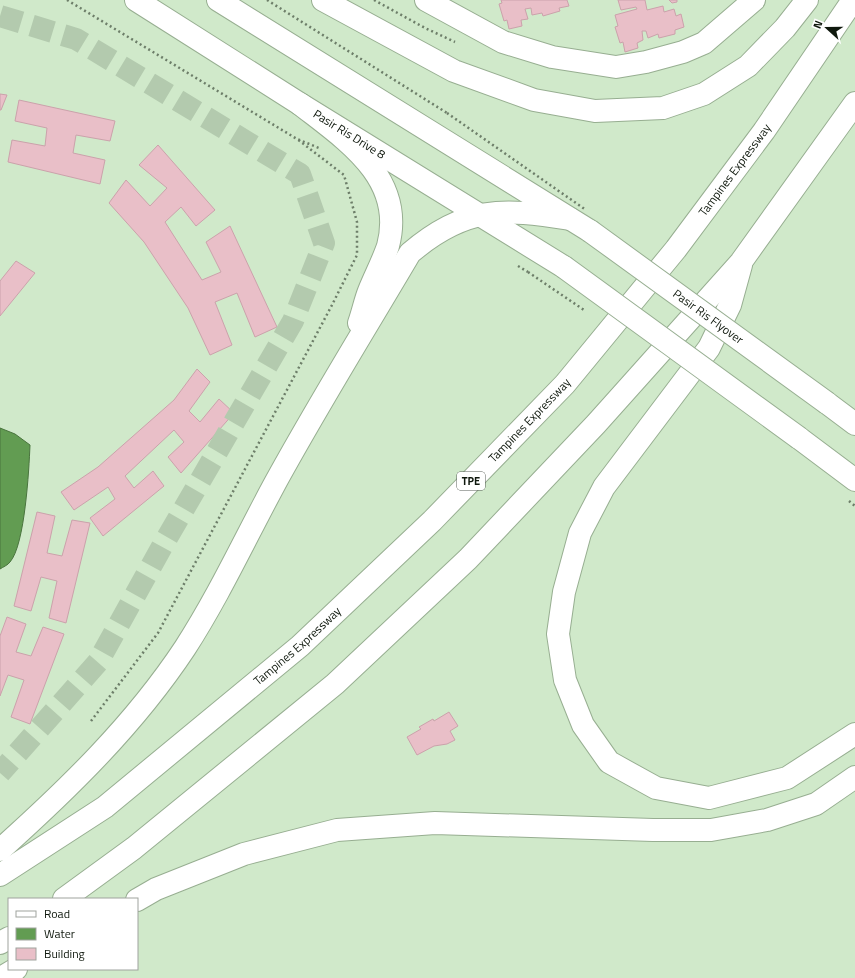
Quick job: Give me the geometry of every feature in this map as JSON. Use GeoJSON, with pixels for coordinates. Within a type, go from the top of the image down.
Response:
{"type":"FeatureCollection","features":[{"type":"Feature","properties":{"kind":"main road","name":"Pasir Ris Drive 8"},"geometry":{"type":"LineString","coordinates":[[136,0],[300,104],[564,267],[855,480]]}},
{"type":"Feature","properties":{"kind":"main road"},"geometry":{"type":"LineString","coordinates":[[218,0],[570,219]]}},
{"type":"Feature","properties":{"kind":"main road"},"geometry":{"type":"LineString","coordinates":[[323,0],[454,71],[534,100],[595,112],[663,108],[704,94],[748,66],[785,28],[807,0]]}},
{"type":"Feature","properties":{"kind":"main road"},"geometry":{"type":"LineString","coordinates":[[426,0],[503,42],[552,57],[616,67],[646,62],[683,52],[704,43],[754,0]]}},
{"type":"Feature","properties":{"kind":"main road","name":"Tampines Expressway"},"geometry":{"type":"LineString","coordinates":[[0,875],[105,807],[300,646],[432,521],[564,384],[676,249],[764,131],[853,0]]}},
{"type":"Feature","properties":{"kind":"main road"},"geometry":{"type":"LineString","coordinates":[[65,898],[134,848],[335,684],[473,553],[596,424],[741,262],[855,103]]}},
{"type":"Feature","properties":{"kind":"main road"},"geometry":{"type":"LineString","coordinates":[[300,104],[352,145],[374,169],[387,198],[393,220],[388,247],[369,292],[349,357]]}},
{"type":"Feature","properties":{"kind":"main road"},"geometry":{"type":"LineString","coordinates":[[0,850],[64,791],[131,720],[185,648],[223,582],[274,486],[410,253],[430,236],[454,223],[480,215],[510,211],[570,219]]}},
{"type":"Feature","properties":{"kind":"main road","name":"Pasir Ris Flyover"},"geometry":{"type":"LineString","coordinates":[[570,219],[590,231],[855,424]]}},
{"type":"Feature","properties":{"kind":"main road"},"geometry":{"type":"LineString","coordinates":[[741,262],[727,312],[709,348],[604,487],[580,533],[564,592],[558,634],[565,680],[583,725],[609,762],[656,788],[709,798],[787,778],[855,734]]}},
{"type":"Feature","properties":{"kind":"main road"},"geometry":{"type":"LineString","coordinates":[[138,899],[156,889],[244,854],[337,830],[435,822],[645,830],[711,830],[767,820],[816,804],[855,776]]}},
{"type":"Feature","properties":{"kind":"main road"},"geometry":{"type":"LineString","coordinates":[[1,978],[14,970]]}},
{"type":"Feature","properties":{"kind":"path"},"geometry":{"type":"LineString","coordinates":[[67,0],[297,139],[344,175],[357,222],[357,255],[158,633],[91,721]]}},
{"type":"Feature","properties":{"kind":"path"},"geometry":{"type":"LineString","coordinates":[[267,0],[447,114]]}},
{"type":"Feature","properties":{"kind":"path"},"geometry":{"type":"LineString","coordinates":[[297,139],[325,150]]}},
{"type":"Feature","properties":{"kind":"water"},"geometry":{"type":"Polygon","coordinates":[[[0,428],[15,434],[30,445],[29,471],[23,524],[15,553],[10,562],[0,569],[0,428]]]}},
{"type":"Feature","properties":{"kind":"building"},"geometry":{"type":"Polygon","coordinates":[[[501,0],[567,0],[569,6],[559,8],[560,11],[543,16],[542,13],[532,15],[531,8],[525,9],[528,19],[521,20],[522,26],[509,29],[507,20],[504,21],[499,4],[502,3],[501,0]]]}},
{"type":"Feature","properties":{"kind":"building"},"geometry":{"type":"Polygon","coordinates":[[[618,0],[645,0],[647,10],[663,6],[664,12],[674,9],[676,16],[681,14],[684,27],[675,30],[675,34],[659,38],[658,34],[648,38],[646,31],[642,31],[643,40],[637,43],[638,48],[625,52],[623,42],[620,43],[615,27],[618,26],[615,15],[637,9],[636,7],[621,10],[618,0]]]}},
{"type":"Feature","properties":{"kind":"building"},"geometry":{"type":"Polygon","coordinates":[[[669,0],[677,0],[677,2],[672,3],[669,0]]]}},
{"type":"Feature","properties":{"kind":"building"},"geometry":{"type":"Polygon","coordinates":[[[0,94],[7,95],[1,110],[0,110],[0,94]]]}},
{"type":"Feature","properties":{"kind":"building"},"geometry":{"type":"Polygon","coordinates":[[[19,100],[115,121],[110,141],[76,135],[73,153],[105,160],[100,184],[8,162],[12,140],[45,146],[47,128],[15,121],[19,100]]]}},
{"type":"Feature","properties":{"kind":"building"},"geometry":{"type":"Polygon","coordinates":[[[158,145],[215,210],[196,226],[181,207],[165,222],[202,280],[221,272],[206,242],[230,226],[277,327],[255,337],[237,293],[215,302],[232,345],[210,355],[188,308],[144,242],[109,203],[126,180],[150,206],[167,188],[139,165],[158,145]]]}},
{"type":"Feature","properties":{"kind":"building"},"geometry":{"type":"Polygon","coordinates":[[[16,261],[35,273],[0,316],[0,281],[16,261]]]}},
{"type":"Feature","properties":{"kind":"building"},"geometry":{"type":"Polygon","coordinates":[[[197,369],[210,382],[189,411],[200,422],[219,399],[234,413],[181,473],[168,457],[184,442],[174,430],[125,476],[134,488],[153,471],[164,486],[103,536],[90,518],[115,499],[108,487],[74,510],[61,492],[98,467],[174,400],[197,369]]]}},
{"type":"Feature","properties":{"kind":"building"},"geometry":{"type":"Polygon","coordinates":[[[37,512],[55,516],[47,553],[62,556],[72,520],[90,523],[66,623],[49,618],[57,581],[41,577],[31,611],[14,606],[37,512]]]}},
{"type":"Feature","properties":{"kind":"building"},"geometry":{"type":"Polygon","coordinates":[[[7,617],[26,624],[16,652],[31,656],[43,627],[64,634],[30,724],[11,717],[24,680],[8,675],[0,696],[0,636],[7,617]]]}},
{"type":"Feature","properties":{"kind":"building"},"geometry":{"type":"Polygon","coordinates":[[[449,712],[458,726],[450,731],[455,740],[447,744],[434,746],[417,755],[407,737],[421,729],[419,727],[433,719],[434,721],[449,712]]]}},
{"type":"Feature","properties":{"kind":"tunnel"},"geometry":{"type":"LineString","coordinates":[[0,16],[76,39],[300,174],[324,243],[293,321],[164,543],[98,662],[0,773]]}}]}
